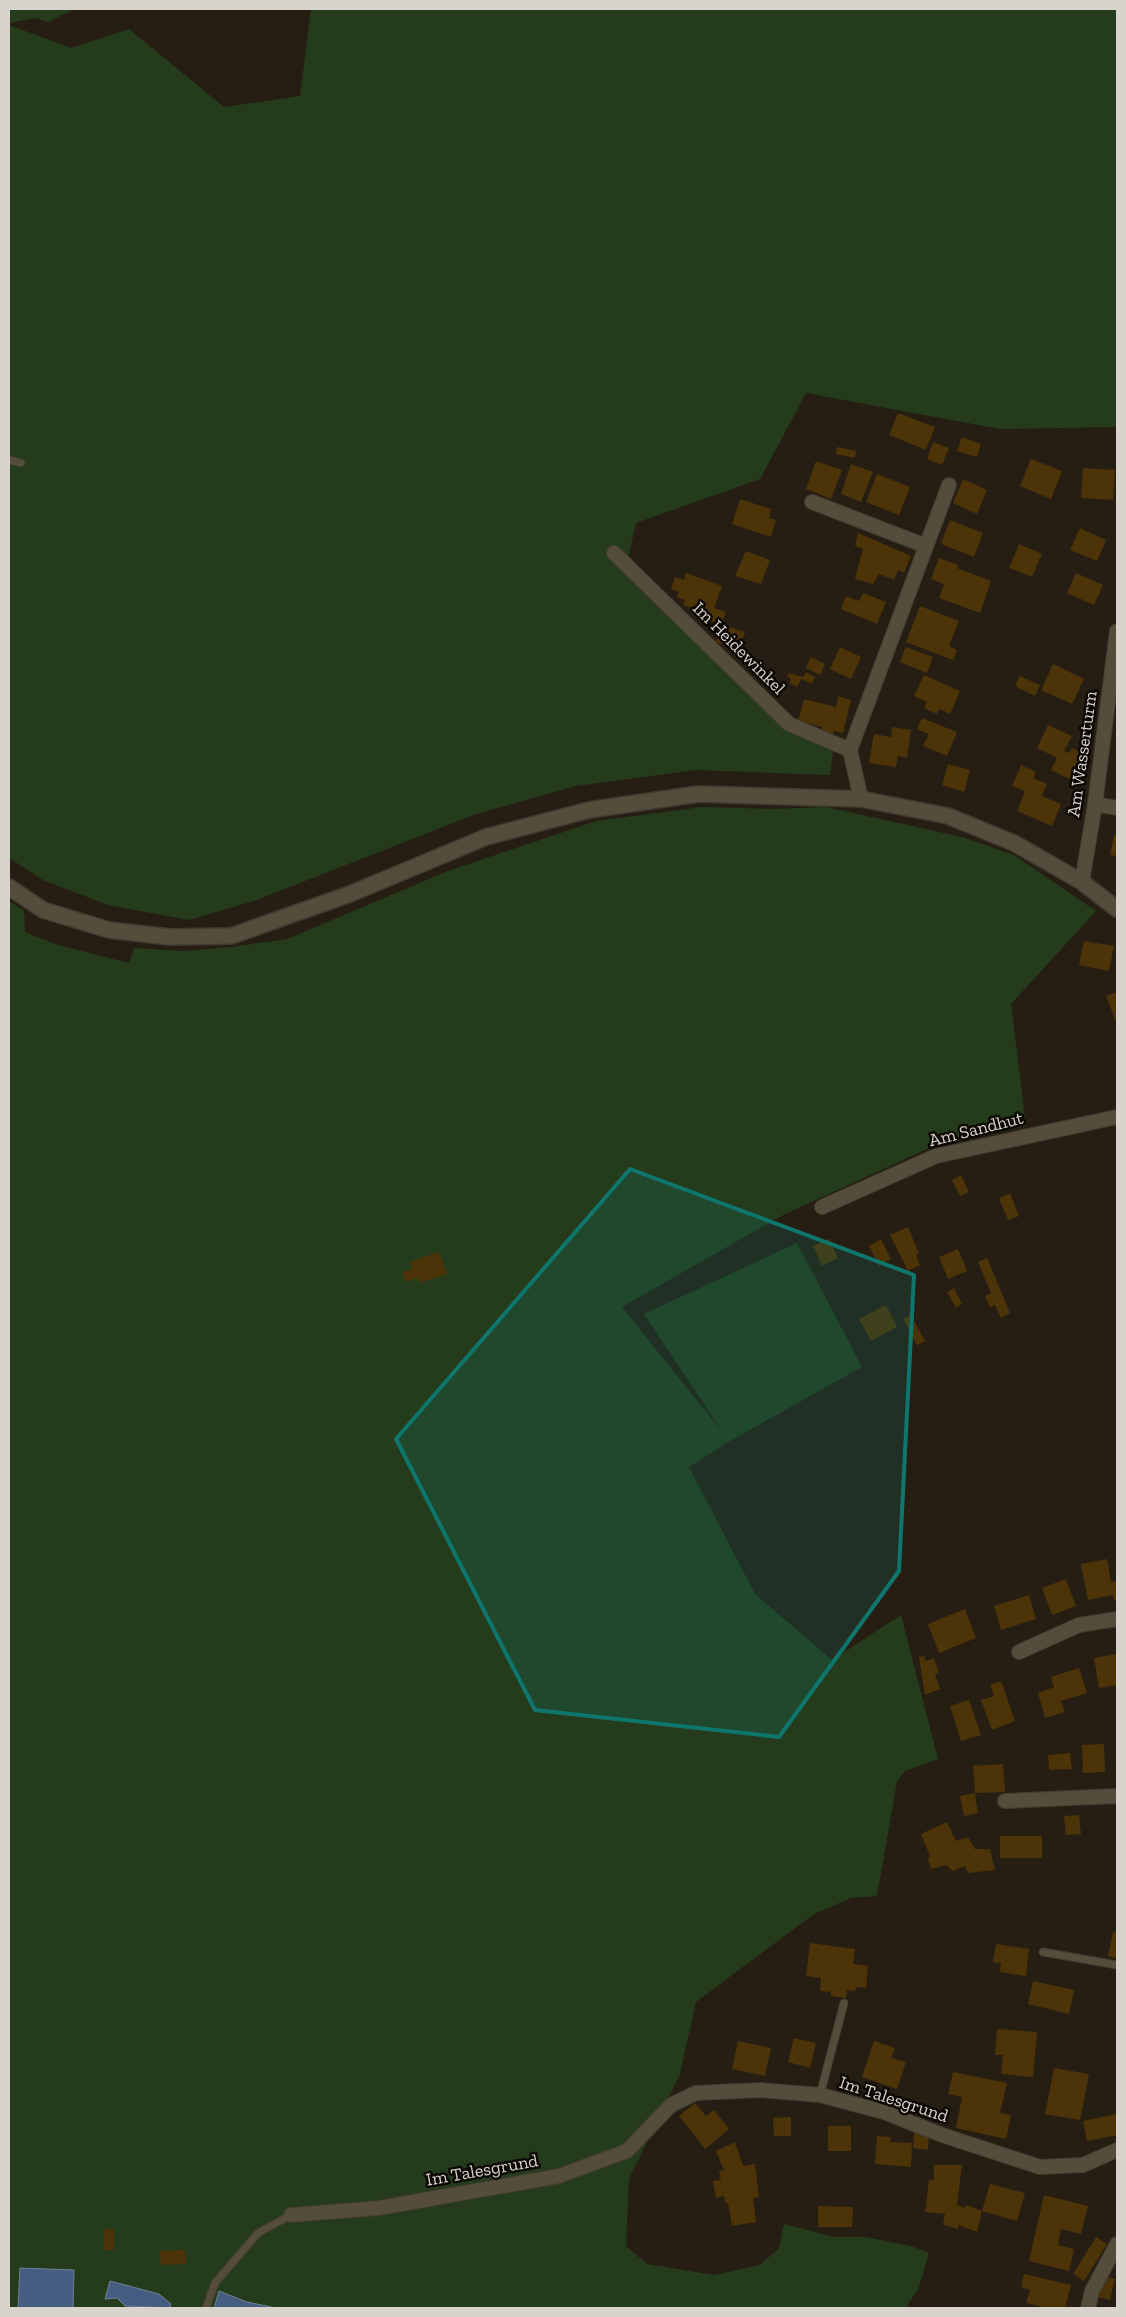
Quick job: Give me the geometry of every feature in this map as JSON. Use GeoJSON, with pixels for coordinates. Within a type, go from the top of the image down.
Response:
{"type":"FeatureCollection","features":[{"type":"Feature","properties":{"kind":"street"},"geometry":{"type":"LineString","coordinates":[[861,799],[850,750],[949,485]]}},
{"type":"Feature","properties":{"kind":"street"},"geometry":{"type":"LineString","coordinates":[[812,502],[926,546]]}},
{"type":"Feature","properties":{"kind":"street","name":"Im Heidewinkel"},"geometry":{"type":"LineString","coordinates":[[614,553],[788,724],[850,750]]}},
{"type":"Feature","properties":{"kind":"street","name":"Am Wasserturm"},"geometry":{"type":"LineString","coordinates":[[1082,882],[1095,804],[1117,631]]}},
{"type":"Feature","properties":{"kind":"street"},"geometry":{"type":"LineString","coordinates":[[9,887],[43,910],[109,930],[170,937],[231,936],[350,894],[486,837],[589,810],[698,794],[861,799],[948,816],[1014,843],[1082,882],[1117,909]]}},
{"type":"Feature","properties":{"kind":"street"},"geometry":{"type":"LineString","coordinates":[[1095,804],[1117,808]]}},
{"type":"Feature","properties":{"kind":"street","name":"Am Sandhut"},"geometry":{"type":"LineString","coordinates":[[822,1207],[936,1156],[1117,1117]]}},
{"type":"Feature","properties":{"kind":"street"},"geometry":{"type":"LineString","coordinates":[[1020,1652],[1079,1625],[1117,1619]]}},
{"type":"Feature","properties":{"kind":"street"},"geometry":{"type":"LineString","coordinates":[[1005,1801],[1117,1796]]}},
{"type":"Feature","properties":{"kind":"street","name":"Im Talesgrund"},"geometry":{"type":"LineString","coordinates":[[291,2215],[379,2208],[559,2176],[627,2151],[671,2105],[696,2093],[760,2090],[820,2095],[884,2112],[942,2135],[1040,2167],[1083,2165],[1117,2150]]}},
{"type":"Feature","properties":{"kind":"street"},"geometry":{"type":"LineString","coordinates":[[1088,2308],[1092,2291],[1117,2244]]}},
{"type":"Feature","properties":{"kind":"lane"},"geometry":{"type":"LineString","coordinates":[[9,460],[21,462]]}},
{"type":"Feature","properties":{"kind":"lane"},"geometry":{"type":"LineString","coordinates":[[1043,1952],[1117,1965]]}},
{"type":"Feature","properties":{"kind":"lane"},"geometry":{"type":"LineString","coordinates":[[820,2095],[844,2003]]}},
{"type":"Feature","properties":{"kind":"lane"},"geometry":{"type":"LineString","coordinates":[[206,2308],[215,2283],[258,2233],[291,2215]]}},
{"type":"Feature","properties":{"kind":"highlighted area"},"geometry":{"type":"Polygon","coordinates":[[[630,1169],[914,1275],[899,1571],[779,1737],[535,1710],[396,1439],[630,1169]]]}},
{"type":"Feature","properties":{"kind":"green space"},"geometry":{"type":"Polygon","coordinates":[[[9,9],[75,9],[48,22],[35,18],[9,23],[9,9]]]}},
{"type":"Feature","properties":{"kind":"green space"},"geometry":{"type":"Polygon","coordinates":[[[311,9],[1117,9],[1117,427],[1000,429],[806,393],[760,479],[636,523],[628,558],[785,729],[834,744],[830,775],[696,770],[576,786],[476,814],[254,901],[189,920],[108,905],[43,880],[9,858],[9,25],[71,48],[129,29],[224,107],[300,96],[311,9]]]}},
{"type":"Feature","properties":{"kind":"green space"},"geometry":{"type":"Polygon","coordinates":[[[702,807],[772,809],[826,807],[962,837],[1014,855],[1096,911],[1011,1004],[1026,1126],[929,1148],[783,1215],[622,1307],[724,1434],[644,1314],[797,1243],[862,1367],[730,1441],[689,1467],[755,1594],[832,1660],[901,1615],[938,1759],[905,1771],[897,1781],[877,1896],[851,1898],[814,1914],[696,2002],[680,2074],[629,2179],[626,2246],[647,2264],[714,2275],[760,2265],[779,2248],[784,2224],[834,2237],[865,2237],[911,2246],[929,2253],[919,2287],[906,2308],[9,2308],[9,901],[24,911],[25,932],[58,945],[129,963],[134,948],[184,951],[287,939],[448,871],[596,821],[702,807]]]}},
{"type":"Feature","properties":{"kind":"water"},"geometry":{"type":"Polygon","coordinates":[[[20,2268],[74,2270],[73,2308],[18,2308],[20,2268]]]}},
{"type":"Feature","properties":{"kind":"water"},"geometry":{"type":"Polygon","coordinates":[[[110,2281],[159,2294],[171,2304],[170,2308],[125,2306],[117,2298],[105,2299],[110,2281]]]}},
{"type":"Feature","properties":{"kind":"water"},"geometry":{"type":"Polygon","coordinates":[[[219,2291],[247,2302],[276,2308],[214,2308],[219,2291]]]}},
{"type":"Feature","properties":{"kind":"building"},"geometry":{"type":"Polygon","coordinates":[[[898,413],[935,427],[926,450],[889,435],[898,413]]]}},
{"type":"Feature","properties":{"kind":"building"},"geometry":{"type":"Polygon","coordinates":[[[962,437],[981,444],[977,457],[957,451],[962,437]]]}},
{"type":"Feature","properties":{"kind":"building"},"geometry":{"type":"Polygon","coordinates":[[[933,442],[949,448],[942,465],[927,459],[933,442]]]}},
{"type":"Feature","properties":{"kind":"building"},"geometry":{"type":"Polygon","coordinates":[[[837,447],[856,451],[855,458],[836,454],[837,447]]]}},
{"type":"Feature","properties":{"kind":"building"},"geometry":{"type":"Polygon","coordinates":[[[1031,459],[1062,471],[1051,499],[1020,486],[1031,459]]]}},
{"type":"Feature","properties":{"kind":"building"},"geometry":{"type":"Polygon","coordinates":[[[816,461],[842,470],[831,499],[806,489],[816,461]]]}},
{"type":"Feature","properties":{"kind":"building"},"geometry":{"type":"Polygon","coordinates":[[[851,464],[873,472],[861,502],[841,494],[851,464]]]}},
{"type":"Feature","properties":{"kind":"building"},"geometry":{"type":"Polygon","coordinates":[[[1083,468],[1115,470],[1113,500],[1081,498],[1083,468]]]}},
{"type":"Feature","properties":{"kind":"building"},"geometry":{"type":"Polygon","coordinates":[[[877,474],[910,487],[899,515],[866,502],[877,474]]]}},
{"type":"Feature","properties":{"kind":"building"},"geometry":{"type":"Polygon","coordinates":[[[963,479],[987,490],[977,514],[953,503],[963,479]]]}},
{"type":"Feature","properties":{"kind":"building"},"geometry":{"type":"Polygon","coordinates":[[[740,499],[771,509],[769,518],[776,520],[771,537],[732,524],[740,499]]]}},
{"type":"Feature","properties":{"kind":"building"},"geometry":{"type":"Polygon","coordinates":[[[950,520],[983,533],[974,557],[941,544],[950,520]]]}},
{"type":"Feature","properties":{"kind":"building"},"geometry":{"type":"Polygon","coordinates":[[[1080,528],[1106,540],[1097,561],[1070,550],[1080,528]]]}},
{"type":"Feature","properties":{"kind":"building"},"geometry":{"type":"Polygon","coordinates":[[[858,533],[911,556],[904,573],[898,570],[894,580],[879,574],[873,584],[855,579],[863,549],[855,546],[858,533]]]}},
{"type":"Feature","properties":{"kind":"building"},"geometry":{"type":"Polygon","coordinates":[[[1019,544],[1042,554],[1032,577],[1009,568],[1019,544]]]}},
{"type":"Feature","properties":{"kind":"building"},"geometry":{"type":"Polygon","coordinates":[[[746,551],[770,560],[761,584],[735,576],[746,551]]]}},
{"type":"Feature","properties":{"kind":"building"},"geometry":{"type":"Polygon","coordinates":[[[939,558],[958,565],[957,568],[991,581],[980,613],[939,598],[944,584],[931,579],[939,558]]]}},
{"type":"Feature","properties":{"kind":"building"},"geometry":{"type":"Polygon","coordinates":[[[686,573],[722,586],[714,608],[726,612],[721,625],[697,616],[699,610],[683,605],[685,600],[677,597],[679,592],[671,589],[675,577],[684,580],[686,573]]]}},
{"type":"Feature","properties":{"kind":"building"},"geometry":{"type":"Polygon","coordinates":[[[1076,573],[1103,585],[1094,605],[1067,593],[1076,573]]]}},
{"type":"Feature","properties":{"kind":"building"},"geometry":{"type":"Polygon","coordinates":[[[863,593],[886,602],[877,624],[841,609],[846,596],[859,601],[863,593]]]}},
{"type":"Feature","properties":{"kind":"building"},"geometry":{"type":"Polygon","coordinates":[[[920,606],[959,621],[949,646],[957,650],[953,660],[906,642],[920,606]]]}},
{"type":"Feature","properties":{"kind":"building"},"geometry":{"type":"Polygon","coordinates":[[[722,624],[745,632],[739,650],[716,642],[722,624]]]}},
{"type":"Feature","properties":{"kind":"building"},"geometry":{"type":"Polygon","coordinates":[[[840,647],[861,657],[851,679],[830,669],[840,647]]]}},
{"type":"Feature","properties":{"kind":"building"},"geometry":{"type":"Polygon","coordinates":[[[906,647],[933,657],[927,673],[900,662],[906,647]]]}},
{"type":"Feature","properties":{"kind":"building"},"geometry":{"type":"Polygon","coordinates":[[[811,657],[825,664],[820,675],[806,668],[811,657]]]}},
{"type":"Feature","properties":{"kind":"building"},"geometry":{"type":"Polygon","coordinates":[[[1053,664],[1084,679],[1072,704],[1041,690],[1053,664]]]}},
{"type":"Feature","properties":{"kind":"building"},"geometry":{"type":"Polygon","coordinates":[[[806,672],[815,677],[812,684],[801,679],[797,687],[790,683],[791,679],[787,677],[789,673],[803,677],[806,672]]]}},
{"type":"Feature","properties":{"kind":"building"},"geometry":{"type":"Polygon","coordinates":[[[924,675],[960,691],[950,714],[939,709],[937,714],[924,708],[927,702],[914,696],[924,675]]]}},
{"type":"Feature","properties":{"kind":"building"},"geometry":{"type":"Polygon","coordinates":[[[1020,676],[1040,685],[1035,696],[1015,686],[1020,676]]]}},
{"type":"Feature","properties":{"kind":"building"},"geometry":{"type":"Polygon","coordinates":[[[838,696],[851,700],[843,733],[834,731],[833,734],[821,731],[822,727],[798,721],[804,699],[836,707],[838,696]]]}},
{"type":"Feature","properties":{"kind":"building"},"geometry":{"type":"Polygon","coordinates":[[[922,718],[957,732],[947,756],[923,746],[929,734],[917,729],[922,718]]]}},
{"type":"Feature","properties":{"kind":"building"},"geometry":{"type":"Polygon","coordinates":[[[1048,725],[1072,736],[1064,751],[1069,753],[1072,748],[1087,756],[1074,781],[1051,770],[1057,758],[1037,748],[1048,725]]]}},
{"type":"Feature","properties":{"kind":"building"},"geometry":{"type":"Polygon","coordinates":[[[892,727],[911,730],[907,758],[898,756],[896,767],[869,763],[874,734],[891,737],[892,727]]]}},
{"type":"Feature","properties":{"kind":"building"},"geometry":{"type":"Polygon","coordinates":[[[948,764],[970,770],[964,792],[942,785],[948,764]]]}},
{"type":"Feature","properties":{"kind":"building"},"geometry":{"type":"Polygon","coordinates":[[[1021,765],[1036,772],[1033,778],[1047,784],[1042,796],[1061,804],[1052,826],[1017,811],[1025,791],[1012,786],[1021,765]]]}},
{"type":"Feature","properties":{"kind":"building"},"geometry":{"type":"Polygon","coordinates":[[[1114,835],[1117,835],[1117,856],[1110,855],[1114,835]]]}},
{"type":"Feature","properties":{"kind":"building"},"geometry":{"type":"Polygon","coordinates":[[[1084,941],[1114,946],[1109,971],[1079,965],[1084,941]]]}},
{"type":"Feature","properties":{"kind":"building"},"geometry":{"type":"Polygon","coordinates":[[[1117,992],[1117,1024],[1106,996],[1117,992]]]}},
{"type":"Feature","properties":{"kind":"building"},"geometry":{"type":"Polygon","coordinates":[[[961,1175],[969,1192],[960,1196],[952,1180],[961,1175]]]}},
{"type":"Feature","properties":{"kind":"building"},"geometry":{"type":"Polygon","coordinates":[[[1010,1193],[1019,1216],[1008,1220],[999,1198],[1010,1193]]]}},
{"type":"Feature","properties":{"kind":"building"},"geometry":{"type":"Polygon","coordinates":[[[908,1227],[919,1254],[916,1255],[920,1265],[908,1271],[890,1235],[908,1227]]]}},
{"type":"Feature","properties":{"kind":"building"},"geometry":{"type":"Polygon","coordinates":[[[829,1239],[838,1258],[822,1266],[813,1246],[829,1239]]]}},
{"type":"Feature","properties":{"kind":"building"},"geometry":{"type":"Polygon","coordinates":[[[881,1239],[891,1259],[879,1266],[869,1246],[881,1239]]]}},
{"type":"Feature","properties":{"kind":"building"},"geometry":{"type":"Polygon","coordinates":[[[958,1249],[967,1271],[948,1279],[939,1257],[958,1249]]]}},
{"type":"Feature","properties":{"kind":"building"},"geometry":{"type":"Polygon","coordinates":[[[439,1252],[447,1274],[419,1283],[417,1278],[405,1282],[402,1272],[412,1269],[410,1262],[439,1252]]]}},
{"type":"Feature","properties":{"kind":"building"},"geometry":{"type":"Polygon","coordinates":[[[987,1258],[1010,1313],[1001,1318],[995,1305],[990,1307],[985,1296],[991,1293],[978,1262],[987,1258]]]}},
{"type":"Feature","properties":{"kind":"building"},"geometry":{"type":"Polygon","coordinates":[[[954,1288],[962,1304],[956,1308],[947,1292],[954,1288]]]}},
{"type":"Feature","properties":{"kind":"building"},"geometry":{"type":"Polygon","coordinates":[[[886,1305],[897,1327],[871,1341],[859,1319],[886,1305]]]}},
{"type":"Feature","properties":{"kind":"building"},"geometry":{"type":"Polygon","coordinates":[[[911,1315],[925,1341],[917,1345],[903,1319],[911,1315]]]}},
{"type":"Feature","properties":{"kind":"building"},"geometry":{"type":"Polygon","coordinates":[[[1107,1559],[1111,1582],[1117,1581],[1117,1599],[1114,1600],[1113,1595],[1088,1600],[1081,1564],[1107,1559]]]}},
{"type":"Feature","properties":{"kind":"building"},"geometry":{"type":"Polygon","coordinates":[[[1066,1579],[1076,1606],[1052,1615],[1042,1588],[1066,1579]]]}},
{"type":"Feature","properties":{"kind":"building"},"geometry":{"type":"Polygon","coordinates":[[[1029,1595],[1036,1619],[1001,1630],[994,1606],[1029,1595]]]}},
{"type":"Feature","properties":{"kind":"building"},"geometry":{"type":"Polygon","coordinates":[[[965,1609],[976,1638],[939,1653],[928,1624],[965,1609]]]}},
{"type":"Feature","properties":{"kind":"building"},"geometry":{"type":"Polygon","coordinates":[[[1117,1654],[1117,1685],[1099,1688],[1094,1658],[1117,1654]]]}},
{"type":"Feature","properties":{"kind":"building"},"geometry":{"type":"Polygon","coordinates":[[[924,1656],[926,1661],[934,1658],[939,1673],[935,1674],[940,1689],[925,1695],[919,1657],[924,1656]]]}},
{"type":"Feature","properties":{"kind":"building"},"geometry":{"type":"Polygon","coordinates":[[[1079,1668],[1087,1693],[1061,1701],[1065,1712],[1045,1718],[1038,1693],[1054,1687],[1051,1677],[1079,1668]]]}},
{"type":"Feature","properties":{"kind":"building"},"geometry":{"type":"Polygon","coordinates":[[[1001,1681],[1015,1721],[992,1730],[981,1700],[994,1696],[990,1685],[1001,1681]]]}},
{"type":"Feature","properties":{"kind":"building"},"geometry":{"type":"Polygon","coordinates":[[[969,1700],[981,1735],[961,1741],[950,1706],[969,1700]]]}},
{"type":"Feature","properties":{"kind":"building"},"geometry":{"type":"Polygon","coordinates":[[[1104,1744],[1105,1772],[1083,1773],[1082,1745],[1104,1744]]]}},
{"type":"Feature","properties":{"kind":"building"},"geometry":{"type":"Polygon","coordinates":[[[1070,1753],[1072,1769],[1049,1770],[1048,1755],[1070,1753]]]}},
{"type":"Feature","properties":{"kind":"building"},"geometry":{"type":"Polygon","coordinates":[[[1003,1764],[1005,1792],[975,1793],[973,1766],[1003,1764]]]}},
{"type":"Feature","properties":{"kind":"building"},"geometry":{"type":"Polygon","coordinates":[[[975,1793],[978,1813],[964,1816],[960,1796],[975,1793]]]}},
{"type":"Feature","properties":{"kind":"building"},"geometry":{"type":"Polygon","coordinates":[[[1079,1815],[1081,1834],[1066,1835],[1064,1816],[1079,1815]]]}},
{"type":"Feature","properties":{"kind":"building"},"geometry":{"type":"Polygon","coordinates":[[[947,1822],[956,1841],[968,1837],[975,1849],[990,1849],[995,1870],[968,1873],[965,1866],[953,1871],[946,1865],[931,1869],[928,1858],[930,1856],[921,1834],[947,1822]]]}},
{"type":"Feature","properties":{"kind":"building"},"geometry":{"type":"Polygon","coordinates":[[[1000,1836],[1042,1836],[1042,1858],[1000,1858],[1000,1836]]]}},
{"type":"Feature","properties":{"kind":"building"},"geometry":{"type":"Polygon","coordinates":[[[1113,1932],[1117,1933],[1117,1958],[1108,1956],[1113,1932]]]}},
{"type":"Feature","properties":{"kind":"building"},"geometry":{"type":"Polygon","coordinates":[[[810,1943],[855,1949],[853,1964],[868,1966],[866,1988],[856,1987],[855,1991],[847,1990],[846,1998],[831,1996],[831,1992],[820,1991],[821,1978],[806,1976],[810,1943]]]}},
{"type":"Feature","properties":{"kind":"building"},"geometry":{"type":"Polygon","coordinates":[[[996,1944],[1029,1949],[1026,1976],[1000,1972],[1001,1963],[993,1962],[996,1944]]]}},
{"type":"Feature","properties":{"kind":"building"},"geometry":{"type":"Polygon","coordinates":[[[1033,1981],[1074,1990],[1069,2014],[1028,2004],[1033,1981]]]}},
{"type":"Feature","properties":{"kind":"building"},"geometry":{"type":"Polygon","coordinates":[[[997,2029],[1037,2032],[1033,2077],[1001,2074],[1003,2055],[995,2055],[997,2029]]]}},
{"type":"Feature","properties":{"kind":"building"},"geometry":{"type":"Polygon","coordinates":[[[794,2038],[816,2043],[810,2068],[788,2062],[794,2038]]]}},
{"type":"Feature","properties":{"kind":"building"},"geometry":{"type":"Polygon","coordinates":[[[738,2041],[771,2048],[765,2076],[732,2069],[738,2041]]]}},
{"type":"Feature","properties":{"kind":"building"},"geometry":{"type":"Polygon","coordinates":[[[874,2041],[895,2048],[891,2058],[906,2062],[897,2089],[862,2077],[874,2041]]]}},
{"type":"Feature","properties":{"kind":"building"},"geometry":{"type":"Polygon","coordinates":[[[1054,2068],[1089,2074],[1080,2120],[1045,2114],[1054,2068]]]}},
{"type":"Feature","properties":{"kind":"building"},"geometry":{"type":"Polygon","coordinates":[[[953,2072],[1007,2083],[1000,2113],[1011,2115],[1006,2139],[956,2128],[962,2097],[948,2094],[953,2072]]]}},
{"type":"Feature","properties":{"kind":"building"},"geometry":{"type":"Polygon","coordinates":[[[695,2103],[706,2116],[714,2110],[729,2129],[705,2149],[679,2116],[695,2103]]]}},
{"type":"Feature","properties":{"kind":"building"},"geometry":{"type":"Polygon","coordinates":[[[1117,2114],[1117,2135],[1087,2141],[1083,2121],[1117,2114]]]}},
{"type":"Feature","properties":{"kind":"building"},"geometry":{"type":"Polygon","coordinates":[[[791,2117],[791,2136],[774,2136],[773,2118],[791,2117]]]}},
{"type":"Feature","properties":{"kind":"building"},"geometry":{"type":"Polygon","coordinates":[[[828,2126],[851,2126],[851,2151],[828,2151],[828,2126]]]}},
{"type":"Feature","properties":{"kind":"building"},"geometry":{"type":"Polygon","coordinates":[[[914,2131],[929,2136],[928,2150],[913,2148],[914,2131]]]}},
{"type":"Feature","properties":{"kind":"building"},"geometry":{"type":"Polygon","coordinates":[[[877,2136],[891,2137],[890,2142],[912,2143],[911,2167],[875,2164],[877,2136]]]}},
{"type":"Feature","properties":{"kind":"building"},"geometry":{"type":"Polygon","coordinates":[[[735,2142],[743,2166],[755,2164],[759,2197],[753,2198],[756,2222],[732,2226],[728,2203],[725,2203],[724,2196],[716,2198],[713,2181],[721,2180],[719,2171],[724,2170],[716,2151],[735,2142]]]}},
{"type":"Feature","properties":{"kind":"building"},"geometry":{"type":"Polygon","coordinates":[[[934,2165],[962,2165],[957,2205],[965,2208],[966,2205],[982,2211],[977,2232],[959,2225],[958,2229],[943,2225],[945,2214],[925,2212],[929,2180],[934,2180],[934,2165]]]}},
{"type":"Feature","properties":{"kind":"building"},"geometry":{"type":"Polygon","coordinates":[[[990,2184],[1025,2193],[1017,2221],[982,2211],[990,2184]]]}},
{"type":"Feature","properties":{"kind":"building"},"geometry":{"type":"Polygon","coordinates":[[[1044,2195],[1088,2206],[1081,2234],[1061,2229],[1058,2245],[1074,2249],[1069,2271],[1029,2261],[1044,2195]]]}},
{"type":"Feature","properties":{"kind":"building"},"geometry":{"type":"Polygon","coordinates":[[[818,2206],[853,2207],[852,2227],[818,2227],[818,2206]]]}},
{"type":"Feature","properties":{"kind":"building"},"geometry":{"type":"Polygon","coordinates":[[[104,2229],[114,2229],[114,2250],[104,2250],[104,2229]]]}},
{"type":"Feature","properties":{"kind":"building"},"geometry":{"type":"Polygon","coordinates":[[[1096,2237],[1107,2244],[1084,2281],[1073,2274],[1096,2237]]]}},
{"type":"Feature","properties":{"kind":"building"},"geometry":{"type":"Polygon","coordinates":[[[185,2250],[186,2264],[161,2265],[160,2251],[185,2250]]]}},
{"type":"Feature","properties":{"kind":"building"},"geometry":{"type":"Polygon","coordinates":[[[1024,2274],[1071,2285],[1065,2308],[1047,2308],[1026,2303],[1030,2290],[1021,2287],[1024,2274]]]}},
{"type":"Feature","properties":{"kind":"building"},"geometry":{"type":"Polygon","coordinates":[[[1102,2276],[1115,2279],[1110,2300],[1098,2297],[1102,2276]]]}}]}
